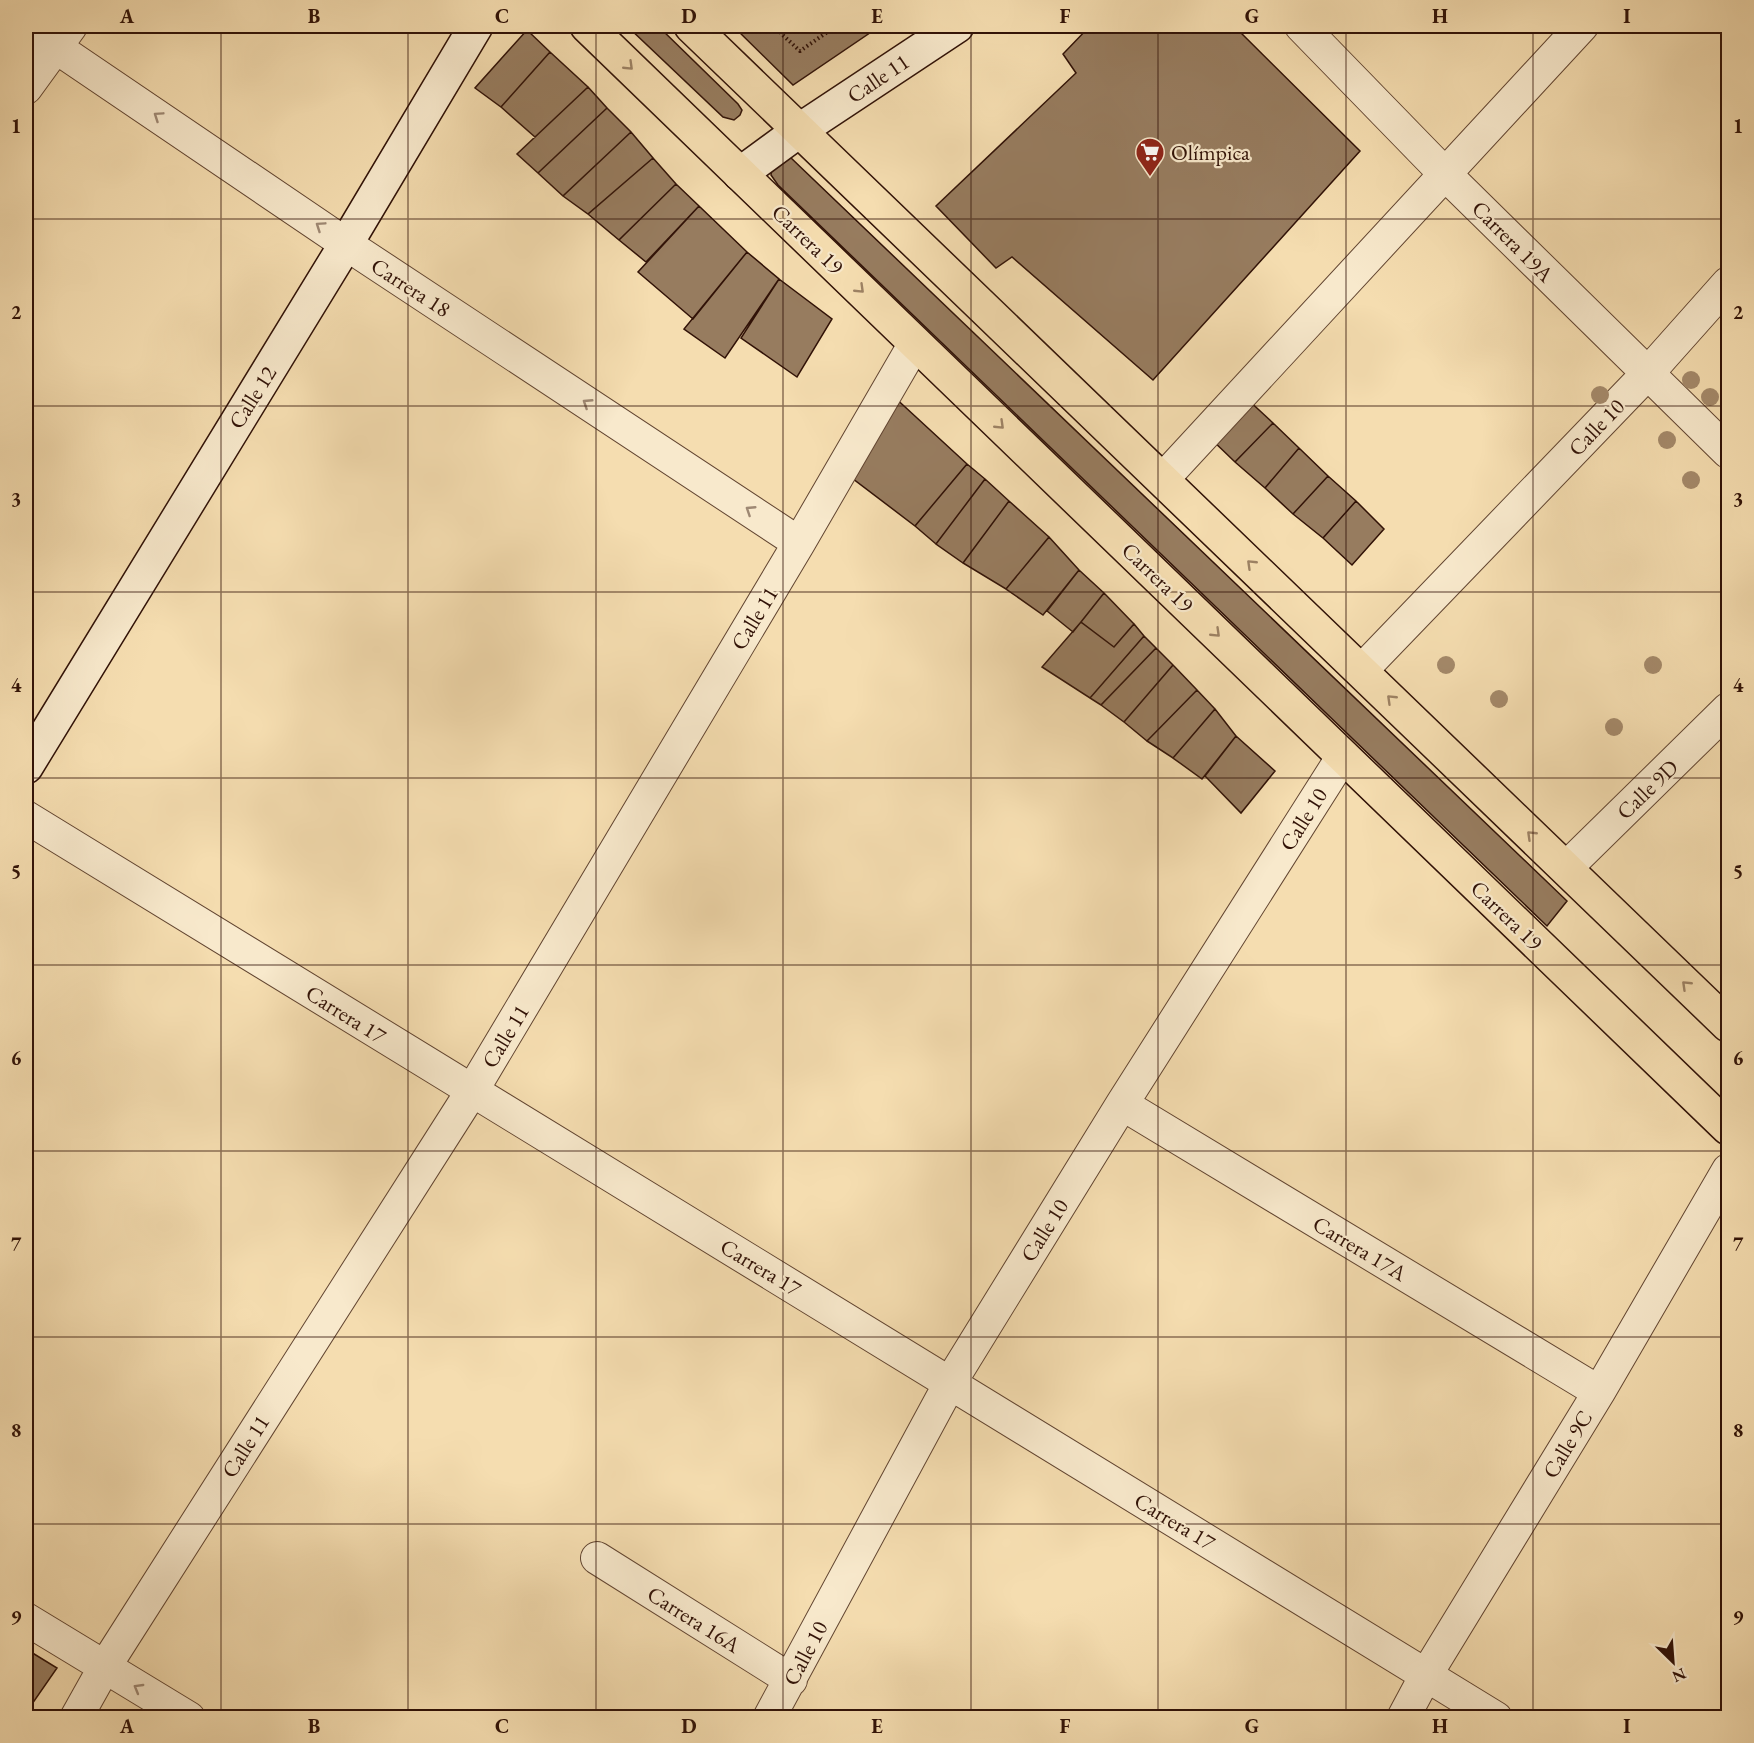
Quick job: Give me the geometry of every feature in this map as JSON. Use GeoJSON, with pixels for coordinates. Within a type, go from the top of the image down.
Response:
{"type":"FeatureCollection","features":[{"type":"Feature","properties":{"kind":"highway","name":"Carrera 19"},"geometry":{"type":"LineString","coordinates":[[587,26],[1728,1128]]}},
{"type":"Feature","properties":{"kind":"highway"},"geometry":{"type":"LineString","coordinates":[[691,26],[1728,1025]]}},
{"type":"Feature","properties":{"kind":"street","name":"Calle 12"},"geometry":{"type":"LineString","coordinates":[[26,767],[346,244],[476,26]]}},
{"type":"Feature","properties":{"kind":"street","name":"Calle 11"},"geometry":{"type":"LineString","coordinates":[[740,174],[800,130],[957,26]]}},
{"type":"Feature","properties":{"kind":"street","name":"Carrera 19A"},"geometry":{"type":"LineString","coordinates":[[1301,26],[1445,174],[1728,452]]}},
{"type":"Feature","properties":{"kind":"street"},"geometry":{"type":"LineString","coordinates":[[1163,479],[1582,26]]}},
{"type":"Feature","properties":{"kind":"street","name":"Carrera 18"},"geometry":{"type":"LineString","coordinates":[[26,27],[64,36],[346,244],[799,543]]}},
{"type":"Feature","properties":{"kind":"street"},"geometry":{"type":"LineString","coordinates":[[26,88],[64,36]]}},
{"type":"Feature","properties":{"kind":"street","name":"Calle 10"},"geometry":{"type":"LineString","coordinates":[[1361,671],[1647,374],[1728,283]]}},
{"type":"Feature","properties":{"kind":"street","name":"Calle 11"},"geometry":{"type":"LineString","coordinates":[[76,1718],[104,1668],[472,1091],[799,543],[915,343]]}},
{"type":"Feature","properties":{"kind":"street","name":"Calle 9D"},"geometry":{"type":"LineString","coordinates":[[1566,868],[1728,709]]}},
{"type":"Feature","properties":{"kind":"street","name":"Calle 10"},"geometry":{"type":"LineString","coordinates":[[769,1718],[950,1383],[1122,1104],[1343,756]]}},
{"type":"Feature","properties":{"kind":"street","name":"Carrera 17"},"geometry":{"type":"LineString","coordinates":[[26,817],[1496,1718]]}},
{"type":"Feature","properties":{"kind":"street","name":"Carrera 17A"},"geometry":{"type":"LineString","coordinates":[[1122,1104],[1599,1392]]}},
{"type":"Feature","properties":{"kind":"street","name":"Calle 9C"},"geometry":{"type":"LineString","coordinates":[[1403,1718],[1426,1675],[1599,1392],[1728,1170]]}},
{"type":"Feature","properties":{"kind":"street","name":"Carrera 16A"},"geometry":{"type":"LineString","coordinates":[[597,1558],[791,1680]]}},
{"type":"Feature","properties":{"kind":"street"},"geometry":{"type":"LineString","coordinates":[[26,1619],[189,1718]]}},
{"type":"Feature","properties":{"kind":"path"},"geometry":{"type":"LineString","coordinates":[[773,26],[800,51],[836,26]]}},
{"type":"Feature","properties":{"kind":"building"},"geometry":{"type":"Polygon","coordinates":[[[627,26],[658,26],[738,104],[742,110],[740,115],[734,120],[723,117],[627,26]]]}},
{"type":"Feature","properties":{"kind":"building"},"geometry":{"type":"Polygon","coordinates":[[[733,26],[880,26],[793,85],[733,26]]]}},
{"type":"Feature","properties":{"kind":"building","name":"Olímpica"},"geometry":{"type":"Polygon","coordinates":[[[1090,26],[1234,26],[1360,151],[1153,380],[1012,257],[996,268],[936,206],[1076,73],[1063,54],[1090,26]]]}},
{"type":"Feature","properties":{"kind":"building"},"geometry":{"type":"Polygon","coordinates":[[[527,30],[550,52],[501,107],[475,88],[527,30]]]}},
{"type":"Feature","properties":{"kind":"building"},"geometry":{"type":"Polygon","coordinates":[[[550,52],[588,87],[535,137],[501,107],[550,52]]]}},
{"type":"Feature","properties":{"kind":"building"},"geometry":{"type":"Polygon","coordinates":[[[588,87],[607,108],[538,173],[517,154],[588,87]]]}},
{"type":"Feature","properties":{"kind":"building"},"geometry":{"type":"Polygon","coordinates":[[[607,108],[631,132],[563,196],[538,173],[607,108]]]}},
{"type":"Feature","properties":{"kind":"building"},"geometry":{"type":"Polygon","coordinates":[[[631,132],[653,158],[588,214],[563,196],[631,132]]]}},
{"type":"Feature","properties":{"kind":"building"},"geometry":{"type":"Polygon","coordinates":[[[790,157],[1567,901],[1547,926],[778,185],[771,175],[772,167],[790,157]]]}},
{"type":"Feature","properties":{"kind":"building"},"geometry":{"type":"Polygon","coordinates":[[[653,158],[676,184],[619,240],[588,214],[653,158]]]}},
{"type":"Feature","properties":{"kind":"building"},"geometry":{"type":"Polygon","coordinates":[[[676,184],[699,206],[646,262],[619,240],[676,184]]]}},
{"type":"Feature","properties":{"kind":"building"},"geometry":{"type":"Polygon","coordinates":[[[699,206],[747,252],[693,319],[638,272],[699,206]]]}},
{"type":"Feature","properties":{"kind":"building"},"geometry":{"type":"Polygon","coordinates":[[[747,252],[779,279],[725,358],[684,329],[747,252]]]}},
{"type":"Feature","properties":{"kind":"building"},"geometry":{"type":"Polygon","coordinates":[[[779,279],[832,319],[797,377],[741,338],[779,279]]]}},
{"type":"Feature","properties":{"kind":"building"},"geometry":{"type":"Polygon","coordinates":[[[891,394],[967,464],[915,526],[844,472],[891,394]]]}},
{"type":"Feature","properties":{"kind":"building"},"geometry":{"type":"Polygon","coordinates":[[[1245,397],[1273,423],[1235,462],[1208,436],[1245,397]]]}},
{"type":"Feature","properties":{"kind":"building"},"geometry":{"type":"Polygon","coordinates":[[[1273,423],[1299,448],[1265,488],[1235,462],[1273,423]]]}},
{"type":"Feature","properties":{"kind":"building"},"geometry":{"type":"Polygon","coordinates":[[[1299,448],[1328,476],[1293,514],[1265,488],[1299,448]]]}},
{"type":"Feature","properties":{"kind":"building"},"geometry":{"type":"Polygon","coordinates":[[[967,464],[985,479],[936,544],[915,526],[967,464]]]}},
{"type":"Feature","properties":{"kind":"building"},"geometry":{"type":"Polygon","coordinates":[[[1328,476],[1356,501],[1323,538],[1293,514],[1328,476]]]}},
{"type":"Feature","properties":{"kind":"building"},"geometry":{"type":"Polygon","coordinates":[[[985,479],[1009,501],[963,563],[936,544],[985,479]]]}},
{"type":"Feature","properties":{"kind":"building"},"geometry":{"type":"Polygon","coordinates":[[[1009,501],[1049,537],[1006,589],[963,563],[1009,501]]]}},
{"type":"Feature","properties":{"kind":"building"},"geometry":{"type":"Polygon","coordinates":[[[1356,501],[1384,529],[1352,565],[1323,538],[1356,501]]]}},
{"type":"Feature","properties":{"kind":"building"},"geometry":{"type":"Polygon","coordinates":[[[1049,537],[1079,570],[1043,615],[1006,589],[1049,537]]]}},
{"type":"Feature","properties":{"kind":"building"},"geometry":{"type":"Polygon","coordinates":[[[1079,570],[1104,593],[1073,632],[1047,611],[1079,570]]]}},
{"type":"Feature","properties":{"kind":"building"},"geometry":{"type":"Polygon","coordinates":[[[1104,593],[1134,624],[1114,647],[1081,622],[1104,593]]]}},
{"type":"Feature","properties":{"kind":"building"},"geometry":{"type":"Polygon","coordinates":[[[1081,622],[1114,647],[1134,624],[1144,636],[1090,698],[1042,667],[1081,622]]]}},
{"type":"Feature","properties":{"kind":"building"},"geometry":{"type":"Polygon","coordinates":[[[1144,636],[1156,648],[1101,705],[1090,698],[1144,636]]]}},
{"type":"Feature","properties":{"kind":"building"},"geometry":{"type":"Polygon","coordinates":[[[1156,648],[1173,665],[1124,722],[1101,705],[1156,648]]]}},
{"type":"Feature","properties":{"kind":"building"},"geometry":{"type":"Polygon","coordinates":[[[1173,665],[1197,690],[1147,741],[1124,722],[1173,665]]]}},
{"type":"Feature","properties":{"kind":"building"},"geometry":{"type":"Polygon","coordinates":[[[1197,690],[1215,709],[1173,758],[1147,741],[1197,690]]]}},
{"type":"Feature","properties":{"kind":"building"},"geometry":{"type":"Polygon","coordinates":[[[1215,709],[1236,736],[1202,779],[1173,758],[1215,709]]]}},
{"type":"Feature","properties":{"kind":"building"},"geometry":{"type":"Polygon","coordinates":[[[1236,736],[1275,771],[1241,813],[1205,776],[1236,736]]]}},
{"type":"Feature","properties":{"kind":"building"},"geometry":{"type":"Polygon","coordinates":[[[26,1649],[57,1668],[30,1707],[26,1704],[26,1649]]]}},
{"type":"Feature","properties":{"kind":"place","name":"Olímpica"},"geometry":{"type":"Point","coordinates":[1150,178]}}]}
